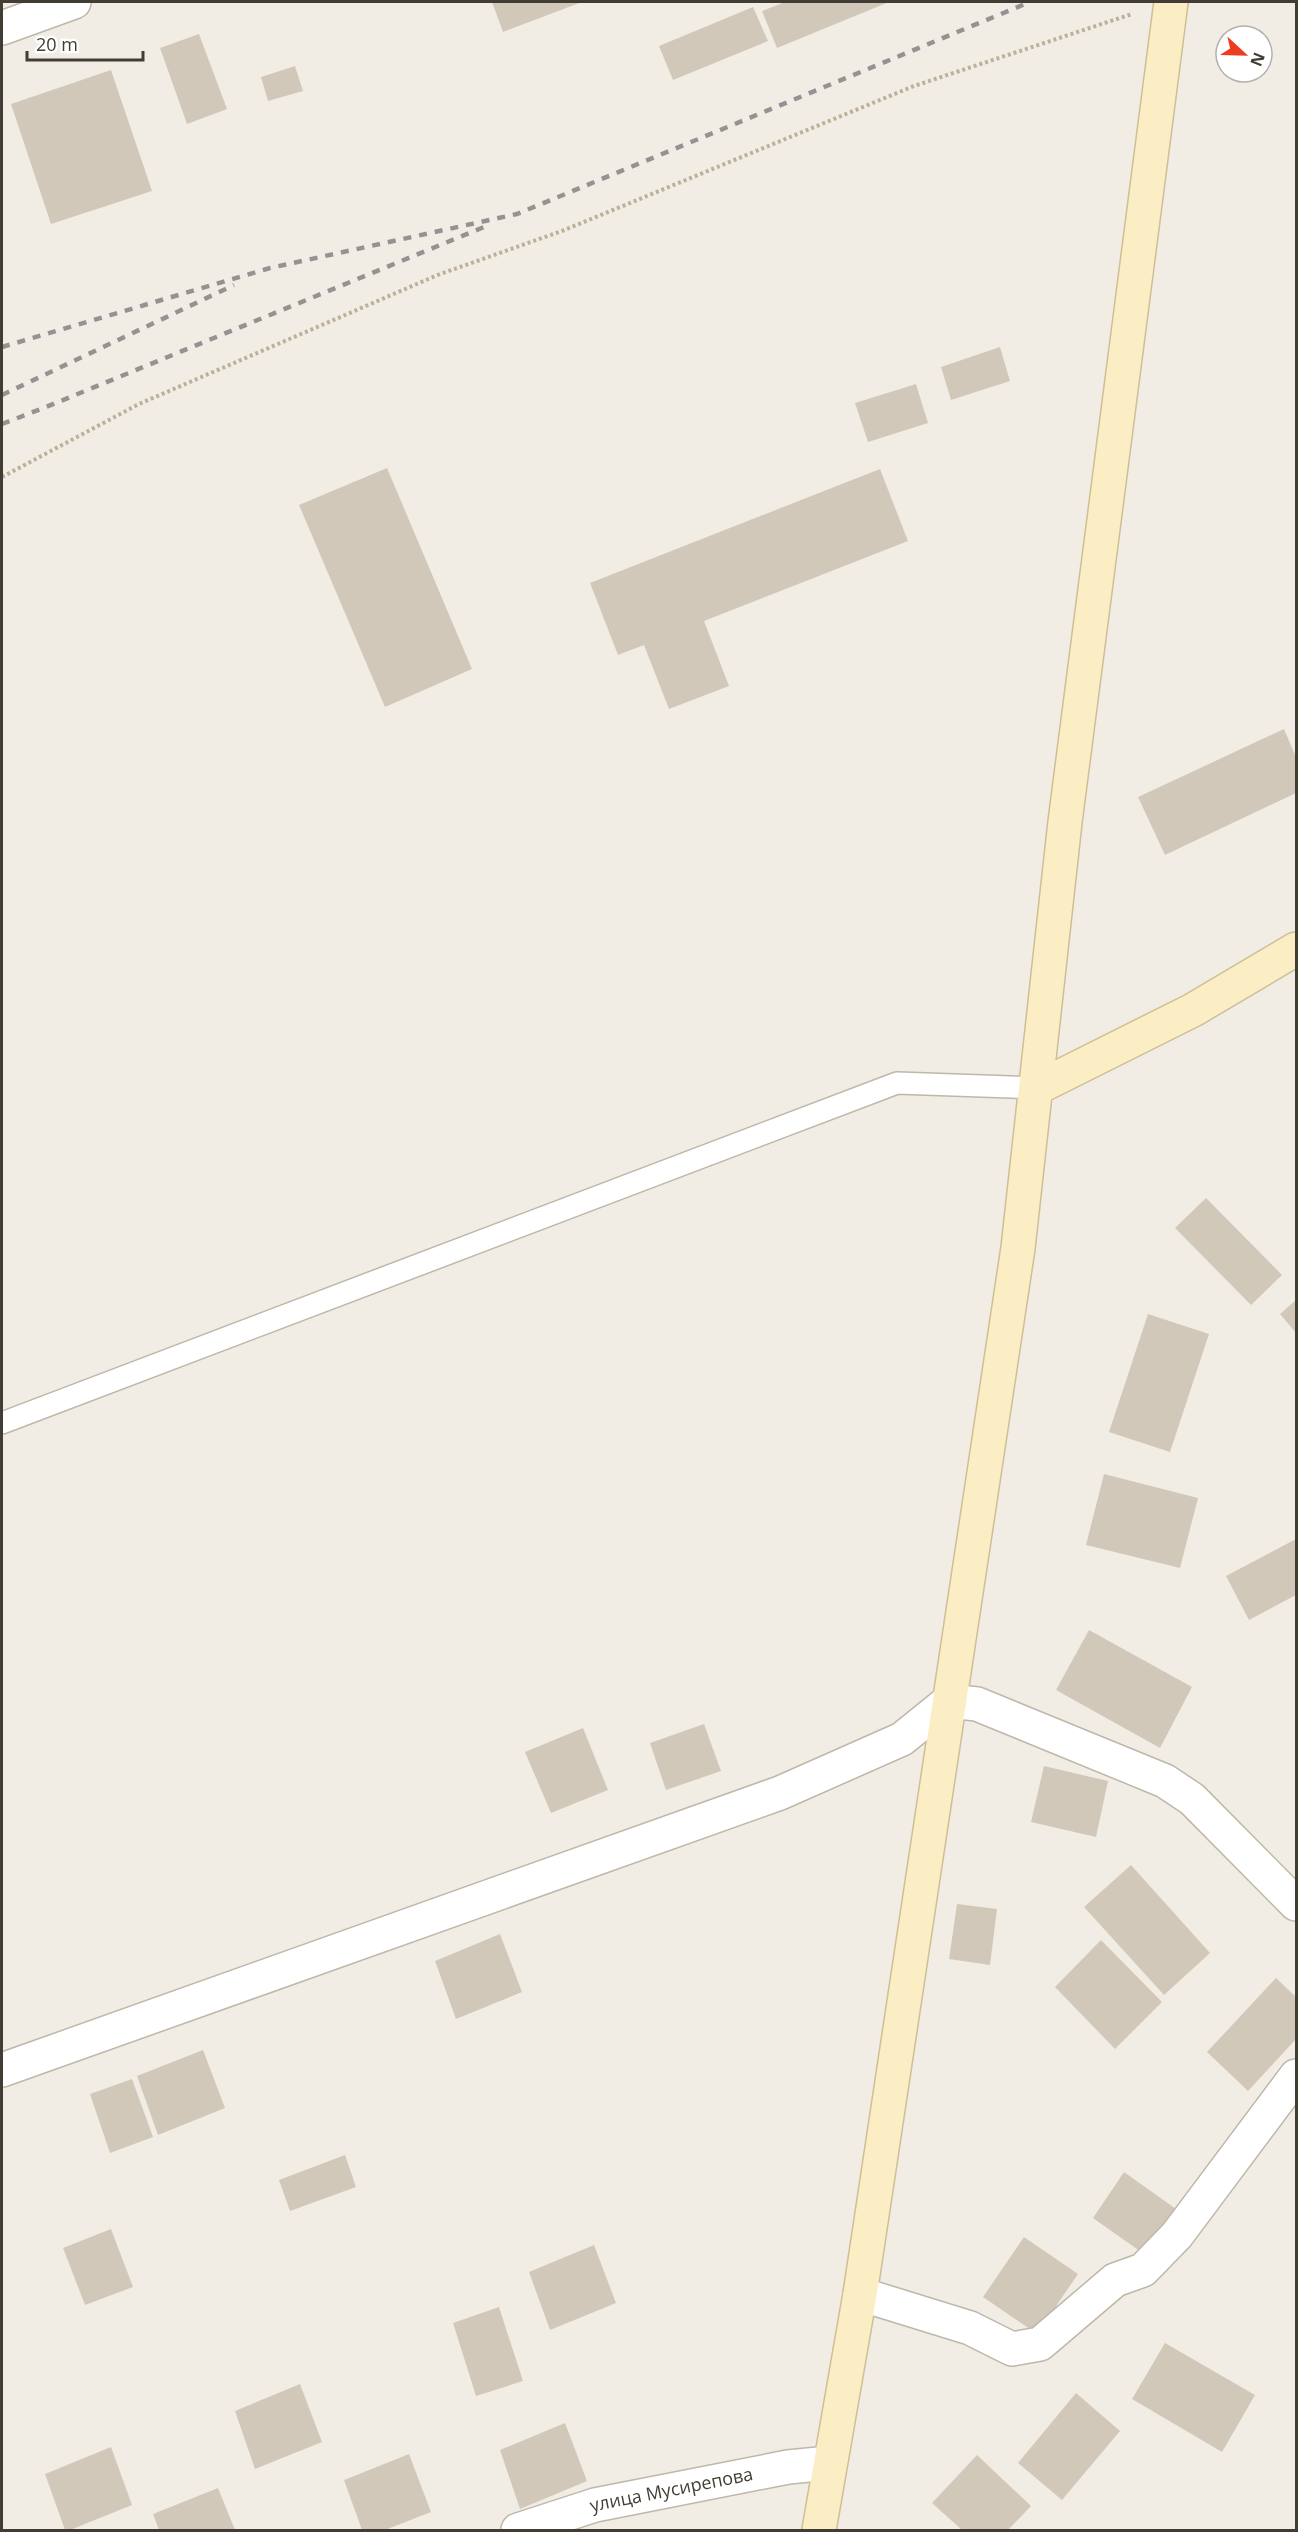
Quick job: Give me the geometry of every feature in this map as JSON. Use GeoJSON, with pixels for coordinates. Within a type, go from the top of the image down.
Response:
{"type":"FeatureCollection","features":[{"type":"Feature","properties":{"kind":"street"},"geometry":{"type":"LineString","coordinates":[[2,28],[74,2]]}},
{"type":"Feature","properties":{"kind":"street"},"geometry":{"type":"LineString","coordinates":[[819,2530],[860,2294],[1018,1248],[1065,822],[1171,2]]}},
{"type":"Feature","properties":{"kind":"street"},"geometry":{"type":"LineString","coordinates":[[1037,1088],[1193,1010],[1296,949]]}},
{"type":"Feature","properties":{"kind":"street"},"geometry":{"type":"LineString","coordinates":[[2,2070],[780,1793],[902,1739],[949,1701],[977,1704],[1165,1781],[1192,1799],[1296,1904]]}},
{"type":"Feature","properties":{"kind":"street"},"geometry":{"type":"LineString","coordinates":[[860,2294],[970,2328],[1012,2349],[1040,2344],[1115,2280],[1143,2270],[1177,2235],[1296,2076]]}},
{"type":"Feature","properties":{"kind":"street","name":"улица Мусирепова"},"geometry":{"type":"LineString","coordinates":[[518,2530],[595,2505],[788,2467],[830,2463]]}},
{"type":"Feature","properties":{"kind":"lane"},"geometry":{"type":"LineString","coordinates":[[2,1423],[897,1083],[1037,1088]]}},
{"type":"Feature","properties":{"kind":"path"},"geometry":{"type":"LineString","coordinates":[[2,477],[140,404],[440,274],[562,231],[914,86],[1171,2]]}},
{"type":"Feature","properties":{"kind":"building"},"geometry":{"type":"Polygon","coordinates":[[[492,2],[582,2],[503,32],[492,2]]]}},
{"type":"Feature","properties":{"kind":"building"},"geometry":{"type":"Polygon","coordinates":[[[785,2],[889,2],[777,48],[762,11],[785,2]]]}},
{"type":"Feature","properties":{"kind":"building"},"geometry":{"type":"Polygon","coordinates":[[[753,7],[768,41],[673,80],[659,46],[753,7]]]}},
{"type":"Feature","properties":{"kind":"building"},"geometry":{"type":"Polygon","coordinates":[[[199,34],[227,109],[187,124],[160,48],[199,34]]]}},
{"type":"Feature","properties":{"kind":"building"},"geometry":{"type":"Polygon","coordinates":[[[295,66],[303,91],[268,101],[261,77],[295,66]]]}},
{"type":"Feature","properties":{"kind":"building"},"geometry":{"type":"Polygon","coordinates":[[[111,70],[152,191],[51,224],[11,104],[111,70]]]}},
{"type":"Feature","properties":{"kind":"building"},"geometry":{"type":"Polygon","coordinates":[[[1000,347],[1010,381],[951,400],[941,367],[1000,347]]]}},
{"type":"Feature","properties":{"kind":"building"},"geometry":{"type":"Polygon","coordinates":[[[916,384],[928,423],[868,442],[855,403],[916,384]]]}},
{"type":"Feature","properties":{"kind":"building"},"geometry":{"type":"Polygon","coordinates":[[[387,468],[472,669],[385,707],[299,505],[387,468]]]}},
{"type":"Feature","properties":{"kind":"building"},"geometry":{"type":"Polygon","coordinates":[[[880,469],[908,541],[704,621],[729,686],[669,709],[644,645],[618,655],[590,583],[880,469]]]}},
{"type":"Feature","properties":{"kind":"building"},"geometry":{"type":"Polygon","coordinates":[[[1284,729],[1296,757],[1296,793],[1165,855],[1138,797],[1284,729]]]}},
{"type":"Feature","properties":{"kind":"building"},"geometry":{"type":"Polygon","coordinates":[[[1206,1198],[1282,1275],[1251,1305],[1175,1228],[1206,1198]]]}},
{"type":"Feature","properties":{"kind":"building"},"geometry":{"type":"Polygon","coordinates":[[[1296,1300],[1296,1333],[1280,1314],[1296,1300]]]}},
{"type":"Feature","properties":{"kind":"building"},"geometry":{"type":"Polygon","coordinates":[[[1148,1314],[1209,1334],[1170,1452],[1109,1432],[1148,1314]]]}},
{"type":"Feature","properties":{"kind":"building"},"geometry":{"type":"Polygon","coordinates":[[[1104,1474],[1198,1498],[1180,1568],[1086,1545],[1104,1474]]]}},
{"type":"Feature","properties":{"kind":"building"},"geometry":{"type":"Polygon","coordinates":[[[1296,1539],[1296,1595],[1249,1620],[1226,1576],[1296,1539]]]}},
{"type":"Feature","properties":{"kind":"building"},"geometry":{"type":"Polygon","coordinates":[[[1089,1630],[1192,1687],[1160,1748],[1056,1690],[1089,1630]]]}},
{"type":"Feature","properties":{"kind":"building"},"geometry":{"type":"Polygon","coordinates":[[[704,1724],[721,1771],[666,1790],[650,1743],[704,1724]]]}},
{"type":"Feature","properties":{"kind":"building"},"geometry":{"type":"Polygon","coordinates":[[[583,1728],[608,1790],[551,1813],[525,1752],[583,1728]]]}},
{"type":"Feature","properties":{"kind":"building"},"geometry":{"type":"Polygon","coordinates":[[[1044,1766],[1108,1781],[1096,1837],[1031,1822],[1044,1766]]]}},
{"type":"Feature","properties":{"kind":"building"},"geometry":{"type":"Polygon","coordinates":[[[1131,1865],[1210,1953],[1164,1995],[1084,1907],[1131,1865]]]}},
{"type":"Feature","properties":{"kind":"building"},"geometry":{"type":"Polygon","coordinates":[[[957,1904],[997,1909],[990,1965],[949,1959],[957,1904]]]}},
{"type":"Feature","properties":{"kind":"building"},"geometry":{"type":"Polygon","coordinates":[[[500,1934],[522,1992],[456,2019],[435,1961],[500,1934]]]}},
{"type":"Feature","properties":{"kind":"building"},"geometry":{"type":"Polygon","coordinates":[[[1101,1940],[1162,2002],[1115,2049],[1055,1987],[1101,1940]]]}},
{"type":"Feature","properties":{"kind":"building"},"geometry":{"type":"Polygon","coordinates":[[[1276,1978],[1296,1997],[1296,2039],[1248,2091],[1207,2052],[1276,1978]]]}},
{"type":"Feature","properties":{"kind":"building"},"geometry":{"type":"Polygon","coordinates":[[[203,2050],[225,2108],[158,2135],[137,2076],[203,2050]]]}},
{"type":"Feature","properties":{"kind":"building"},"geometry":{"type":"Polygon","coordinates":[[[132,2079],[153,2137],[110,2153],[90,2094],[132,2079]]]}},
{"type":"Feature","properties":{"kind":"building"},"geometry":{"type":"Polygon","coordinates":[[[345,2155],[356,2187],[290,2211],[279,2180],[345,2155]]]}},
{"type":"Feature","properties":{"kind":"building"},"geometry":{"type":"Polygon","coordinates":[[[1124,2172],[1176,2209],[1144,2254],[1093,2218],[1124,2172]]]}},
{"type":"Feature","properties":{"kind":"building"},"geometry":{"type":"Polygon","coordinates":[[[111,2229],[133,2287],[85,2305],[63,2248],[111,2229]]]}},
{"type":"Feature","properties":{"kind":"building"},"geometry":{"type":"Polygon","coordinates":[[[1024,2237],[1078,2274],[1037,2334],[983,2297],[1024,2237]]]}},
{"type":"Feature","properties":{"kind":"building"},"geometry":{"type":"Polygon","coordinates":[[[594,2245],[616,2303],[550,2330],[529,2272],[594,2245]]]}},
{"type":"Feature","properties":{"kind":"building"},"geometry":{"type":"Polygon","coordinates":[[[499,2307],[523,2381],[476,2396],[453,2323],[499,2307]]]}},
{"type":"Feature","properties":{"kind":"building"},"geometry":{"type":"Polygon","coordinates":[[[1165,2343],[1255,2395],[1222,2452],[1132,2399],[1165,2343]]]}},
{"type":"Feature","properties":{"kind":"building"},"geometry":{"type":"Polygon","coordinates":[[[300,2384],[322,2442],[255,2469],[235,2411],[300,2384]]]}},
{"type":"Feature","properties":{"kind":"building"},"geometry":{"type":"Polygon","coordinates":[[[1076,2393],[1120,2431],[1062,2500],[1018,2463],[1076,2393]]]}},
{"type":"Feature","properties":{"kind":"building"},"geometry":{"type":"Polygon","coordinates":[[[565,2423],[587,2481],[520,2509],[500,2450],[565,2423]]]}},
{"type":"Feature","properties":{"kind":"building"},"geometry":{"type":"Polygon","coordinates":[[[111,2447],[132,2505],[65,2530],[45,2474],[111,2447]]]}},
{"type":"Feature","properties":{"kind":"building"},"geometry":{"type":"Polygon","coordinates":[[[409,2454],[431,2512],[385,2530],[362,2530],[344,2480],[409,2454]]]}},
{"type":"Feature","properties":{"kind":"building"},"geometry":{"type":"Polygon","coordinates":[[[977,2455],[1031,2506],[1008,2530],[962,2530],[932,2503],[977,2455]]]}},
{"type":"Feature","properties":{"kind":"building"},"geometry":{"type":"Polygon","coordinates":[[[218,2488],[235,2530],[159,2530],[153,2514],[218,2488]]]}},
{"type":"Feature","properties":{"kind":"railway"},"geometry":{"type":"LineString","coordinates":[[2,347],[270,268],[517,214],[1030,2]]}},
{"type":"Feature","properties":{"kind":"railway"},"geometry":{"type":"LineString","coordinates":[[2,424],[484,227]]}},
{"type":"Feature","properties":{"kind":"railway"},"geometry":{"type":"LineString","coordinates":[[2,395],[234,285]]}}]}
